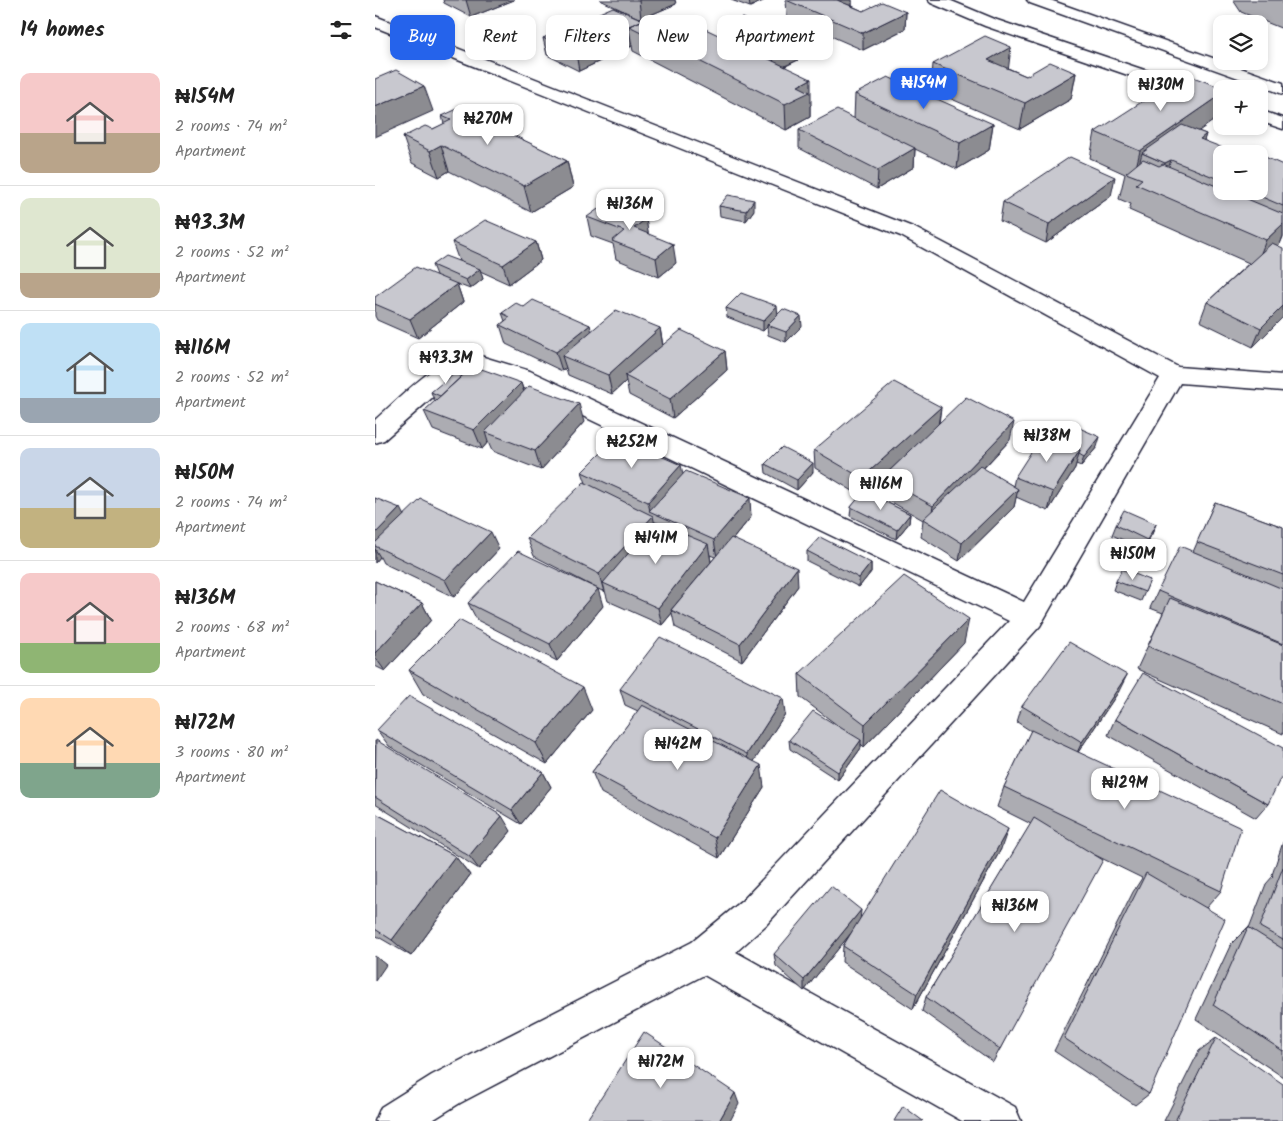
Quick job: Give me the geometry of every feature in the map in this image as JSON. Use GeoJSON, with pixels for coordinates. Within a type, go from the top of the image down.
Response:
{"type":"FeatureCollection","features":[{"type":"Feature","properties":{"kind":"street"},"geometry":{"type":"LineString","coordinates":[[936,0],[991,23],[1213,99]]}},
{"type":"Feature","properties":{"kind":"street"},"geometry":{"type":"LineString","coordinates":[[1035,0],[1283,89]]}},
{"type":"Feature","properties":{"kind":"street"},"geometry":{"type":"LineString","coordinates":[[375,21],[908,232],[1173,376],[1283,382]]}},
{"type":"Feature","properties":{"kind":"street"},"geometry":{"type":"LineString","coordinates":[[1268,118],[1283,124]]}},
{"type":"Feature","properties":{"kind":"street"},"geometry":{"type":"LineString","coordinates":[[375,434],[451,368],[469,360],[531,382],[1030,618]]}},
{"type":"Feature","properties":{"kind":"street"},"geometry":{"type":"LineString","coordinates":[[395,1121],[446,1089],[705,955],[754,912],[1030,618],[1173,376]]}},
{"type":"Feature","properties":{"kind":"street"},"geometry":{"type":"LineString","coordinates":[[705,955],[1001,1121]]}},
{"type":"Feature","properties":{"kind":"building"},"geometry":{"type":"Polygon","coordinates":[[[786,0],[837,0],[863,11],[882,2],[906,12],[863,33],[833,20],[833,15],[821,15],[786,0]]]}},
{"type":"Feature","properties":{"kind":"building"},"geometry":{"type":"Polygon","coordinates":[[[613,7],[639,18],[639,22],[629,26],[629,15],[595,15],[613,7]]]}},
{"type":"Feature","properties":{"kind":"building"},"geometry":{"type":"Polygon","coordinates":[[[639,22],[639,31],[629,26],[639,22]]]}},
{"type":"Feature","properties":{"kind":"building"},"geometry":{"type":"Polygon","coordinates":[[[707,30],[717,34],[717,60],[771,60],[811,79],[798,86],[810,92],[785,104],[697,60],[707,60],[707,30]]]}},
{"type":"Feature","properties":{"kind":"building"},"geometry":{"type":"Polygon","coordinates":[[[985,36],[1011,47],[988,60],[1026,76],[1050,62],[1076,73],[1025,103],[933,64],[985,36]]]}},
{"type":"Feature","properties":{"kind":"building"},"geometry":{"type":"Polygon","coordinates":[[[396,70],[424,86],[375,107],[375,79],[396,70]]]}},
{"type":"Feature","properties":{"kind":"building"},"geometry":{"type":"Polygon","coordinates":[[[1185,74],[1213,84],[1213,101],[1140,151],[1095,132],[1185,74]]]}},
{"type":"Feature","properties":{"kind":"building"},"geometry":{"type":"Polygon","coordinates":[[[888,77],[993,124],[960,143],[855,94],[888,77]]]}},
{"type":"Feature","properties":{"kind":"building"},"geometry":{"type":"Polygon","coordinates":[[[466,105],[492,117],[484,121],[567,161],[524,186],[441,145],[430,151],[403,137],[425,126],[433,129],[451,120],[442,116],[466,105]]]}},
{"type":"Feature","properties":{"kind":"building"},"geometry":{"type":"Polygon","coordinates":[[[837,110],[915,148],[878,170],[799,130],[837,110]]]}},
{"type":"Feature","properties":{"kind":"building"},"geometry":{"type":"Polygon","coordinates":[[[1182,125],[1206,134],[1200,139],[1216,145],[1213,145],[1213,177],[1171,160],[1165,163],[1142,153],[1182,125]]]}},
{"type":"Feature","properties":{"kind":"building"},"geometry":{"type":"Polygon","coordinates":[[[1070,157],[1115,177],[1049,224],[1003,202],[1070,157]]]}},
{"type":"Feature","properties":{"kind":"building"},"geometry":{"type":"Polygon","coordinates":[[[1268,158],[1283,165],[1283,206],[1268,200],[1268,158]]]}},
{"type":"Feature","properties":{"kind":"building"},"geometry":{"type":"Polygon","coordinates":[[[1143,159],[1159,166],[1163,164],[1213,185],[1213,200],[1250,200],[1283,214],[1283,224],[1266,240],[1136,184],[1142,179],[1126,173],[1143,159]]]}},
{"type":"Feature","properties":{"kind":"building"},"geometry":{"type":"Polygon","coordinates":[[[728,195],[754,200],[746,211],[719,206],[728,195]]]}},
{"type":"Feature","properties":{"kind":"building"},"geometry":{"type":"Polygon","coordinates":[[[605,204],[646,219],[634,228],[673,244],[656,258],[612,241],[624,231],[587,217],[605,204]]]}},
{"type":"Feature","properties":{"kind":"building"},"geometry":{"type":"Polygon","coordinates":[[[485,220],[536,242],[503,265],[452,242],[485,220]]]}},
{"type":"Feature","properties":{"kind":"building"},"geometry":{"type":"Polygon","coordinates":[[[1272,243],[1283,248],[1283,306],[1261,328],[1207,302],[1272,243]]]}},
{"type":"Feature","properties":{"kind":"building"},"geometry":{"type":"Polygon","coordinates":[[[445,256],[480,269],[466,280],[432,265],[445,256]]]}},
{"type":"Feature","properties":{"kind":"building"},"geometry":{"type":"Polygon","coordinates":[[[416,267],[457,284],[410,319],[375,304],[375,297],[416,267]]]}},
{"type":"Feature","properties":{"kind":"building"},"geometry":{"type":"Polygon","coordinates":[[[741,293],[777,306],[763,321],[726,308],[741,293]]]}},
{"type":"Feature","properties":{"kind":"building"},"geometry":{"type":"Polygon","coordinates":[[[533,300],[590,325],[556,352],[500,325],[510,317],[502,313],[516,303],[524,307],[533,300]]]}},
{"type":"Feature","properties":{"kind":"building"},"geometry":{"type":"Polygon","coordinates":[[[783,309],[801,316],[786,332],[767,325],[783,309]]]}},
{"type":"Feature","properties":{"kind":"building"},"geometry":{"type":"Polygon","coordinates":[[[616,310],[660,328],[608,375],[562,356],[616,310]]]}},
{"type":"Feature","properties":{"kind":"building"},"geometry":{"type":"Polygon","coordinates":[[[681,330],[725,351],[670,399],[625,376],[681,330]]]}},
{"type":"Feature","properties":{"kind":"building"},"geometry":{"type":"Polygon","coordinates":[[[473,366],[521,383],[474,430],[424,411],[473,366]]]}},
{"type":"Feature","properties":{"kind":"building"},"geometry":{"type":"Polygon","coordinates":[[[454,373],[462,376],[440,396],[431,392],[454,373]]]}},
{"type":"Feature","properties":{"kind":"building"},"geometry":{"type":"Polygon","coordinates":[[[894,382],[941,407],[862,478],[814,450],[894,382]]]}},
{"type":"Feature","properties":{"kind":"building"},"geometry":{"type":"Polygon","coordinates":[[[529,386],[579,404],[535,451],[485,432],[529,386]]]}},
{"type":"Feature","properties":{"kind":"building"},"geometry":{"type":"Polygon","coordinates":[[[966,397],[1014,422],[933,506],[882,478],[966,397]]]}},
{"type":"Feature","properties":{"kind":"building"},"geometry":{"type":"Polygon","coordinates":[[[1077,427],[1100,437],[1084,457],[1079,454],[1080,450],[1062,443],[1077,427]]]}},
{"type":"Feature","properties":{"kind":"building"},"geometry":{"type":"Polygon","coordinates":[[[1042,435],[1080,450],[1053,492],[1015,477],[1042,435]]]}},
{"type":"Feature","properties":{"kind":"building"},"geometry":{"type":"Polygon","coordinates":[[[617,437],[681,465],[648,502],[582,472],[617,437]]]}},
{"type":"Feature","properties":{"kind":"building"},"geometry":{"type":"Polygon","coordinates":[[[782,447],[813,463],[797,480],[765,464],[782,447]]]}},
{"type":"Feature","properties":{"kind":"building"},"geometry":{"type":"Polygon","coordinates":[[[980,466],[1018,489],[962,543],[923,519],[980,466]]]}},
{"type":"Feature","properties":{"kind":"building"},"geometry":{"type":"Polygon","coordinates":[[[686,471],[750,498],[714,540],[649,511],[686,471]]]}},
{"type":"Feature","properties":{"kind":"building"},"geometry":{"type":"Polygon","coordinates":[[[584,482],[653,516],[599,574],[527,538],[584,482]]]}},
{"type":"Feature","properties":{"kind":"building"},"geometry":{"type":"Polygon","coordinates":[[[864,491],[910,514],[897,530],[851,507],[864,491]]]}},
{"type":"Feature","properties":{"kind":"building"},"geometry":{"type":"Polygon","coordinates":[[[375,498],[400,508],[375,534],[375,498]]]}},
{"type":"Feature","properties":{"kind":"building"},"geometry":{"type":"Polygon","coordinates":[[[421,499],[491,532],[445,580],[375,546],[375,543],[421,499]]]}},
{"type":"Feature","properties":{"kind":"building"},"geometry":{"type":"Polygon","coordinates":[[[1215,502],[1283,527],[1283,575],[1197,542],[1215,502]]]}},
{"type":"Feature","properties":{"kind":"building"},"geometry":{"type":"Polygon","coordinates":[[[1124,510],[1156,524],[1147,540],[1116,525],[1124,510]]]}},
{"type":"Feature","properties":{"kind":"building"},"geometry":{"type":"Polygon","coordinates":[[[655,522],[708,544],[658,608],[603,583],[655,522]]]}},
{"type":"Feature","properties":{"kind":"building"},"geometry":{"type":"Polygon","coordinates":[[[820,537],[871,563],[859,578],[807,551],[820,537]]]}},
{"type":"Feature","properties":{"kind":"building"},"geometry":{"type":"Polygon","coordinates":[[[731,538],[797,568],[740,644],[671,610],[731,538]]]}},
{"type":"Feature","properties":{"kind":"building"},"geometry":{"type":"Polygon","coordinates":[[[1180,546],[1283,589],[1283,644],[1158,591],[1180,546]]]}},
{"type":"Feature","properties":{"kind":"building"},"geometry":{"type":"Polygon","coordinates":[[[518,551],[598,589],[550,644],[468,603],[518,551]]]}},
{"type":"Feature","properties":{"kind":"building"},"geometry":{"type":"Polygon","coordinates":[[[1122,569],[1150,580],[1145,592],[1116,581],[1122,569]]]}},
{"type":"Feature","properties":{"kind":"building"},"geometry":{"type":"Polygon","coordinates":[[[904,576],[969,619],[865,724],[799,674],[904,576]]]}},
{"type":"Feature","properties":{"kind":"building"},"geometry":{"type":"Polygon","coordinates":[[[375,581],[422,603],[375,653],[375,581]]]}},
{"type":"Feature","properties":{"kind":"building"},"geometry":{"type":"Polygon","coordinates":[[[1170,598],[1283,645],[1283,704],[1148,646],[1170,598]]]}},
{"type":"Feature","properties":{"kind":"building"},"geometry":{"type":"Polygon","coordinates":[[[459,620],[583,687],[536,743],[409,670],[459,620]]]}},
{"type":"Feature","properties":{"kind":"building"},"geometry":{"type":"Polygon","coordinates":[[[660,637],[783,698],[747,754],[620,689],[660,637]]]}},
{"type":"Feature","properties":{"kind":"building"},"geometry":{"type":"Polygon","coordinates":[[[1069,642],[1127,675],[1082,742],[1022,706],[1069,642]]]}},
{"type":"Feature","properties":{"kind":"building"},"geometry":{"type":"Polygon","coordinates":[[[1143,673],[1283,748],[1283,773],[1268,804],[1115,719],[1143,673]]]}},
{"type":"Feature","properties":{"kind":"building"},"geometry":{"type":"Polygon","coordinates":[[[409,696],[543,772],[512,810],[377,730],[409,696]]]}},
{"type":"Feature","properties":{"kind":"building"},"geometry":{"type":"Polygon","coordinates":[[[642,705],[761,765],[715,838],[592,772],[642,705]]]}},
{"type":"Feature","properties":{"kind":"building"},"geometry":{"type":"Polygon","coordinates":[[[813,711],[861,740],[838,772],[789,740],[813,711]]]}},
{"type":"Feature","properties":{"kind":"building"},"geometry":{"type":"Polygon","coordinates":[[[1031,730],[1241,828],[1221,891],[1004,787],[1031,730]]]}},
{"type":"Feature","properties":{"kind":"building"},"geometry":{"type":"Polygon","coordinates":[[[376,740],[502,816],[469,856],[375,797],[376,740]]]}},
{"type":"Feature","properties":{"kind":"building"},"geometry":{"type":"Polygon","coordinates":[[[940,790],[1008,829],[917,994],[843,946],[940,790]]]}},
{"type":"Feature","properties":{"kind":"building"},"geometry":{"type":"Polygon","coordinates":[[[375,813],[455,856],[392,940],[375,929],[375,813]]]}},
{"type":"Feature","properties":{"kind":"building"},"geometry":{"type":"Polygon","coordinates":[[[1034,818],[1103,860],[1000,1049],[926,997],[1034,818]]]}},
{"type":"Feature","properties":{"kind":"building"},"geometry":{"type":"Polygon","coordinates":[[[1283,867],[1283,940],[1260,927],[1283,867]]]}},
{"type":"Feature","properties":{"kind":"building"},"geometry":{"type":"Polygon","coordinates":[[[1146,873],[1225,919],[1149,1094],[1064,1038],[1146,873]]]}},
{"type":"Feature","properties":{"kind":"building"},"geometry":{"type":"Polygon","coordinates":[[[831,886],[861,910],[804,980],[774,954],[831,886]]]}},
{"type":"Feature","properties":{"kind":"building"},"geometry":{"type":"Polygon","coordinates":[[[1248,927],[1283,949],[1283,1051],[1213,1005],[1248,927]]]}},
{"type":"Feature","properties":{"kind":"building"},"geometry":{"type":"Polygon","coordinates":[[[644,1032],[735,1093],[719,1121],[586,1121],[644,1032]]]}},
{"type":"Feature","properties":{"kind":"building"},"geometry":{"type":"Polygon","coordinates":[[[1216,1038],[1283,1084],[1283,1121],[1175,1121],[1216,1038]]]}},
{"type":"Feature","properties":{"kind":"building"},"geometry":{"type":"Polygon","coordinates":[[[903,1106],[923,1121],[894,1121],[903,1106]]]}}]}
